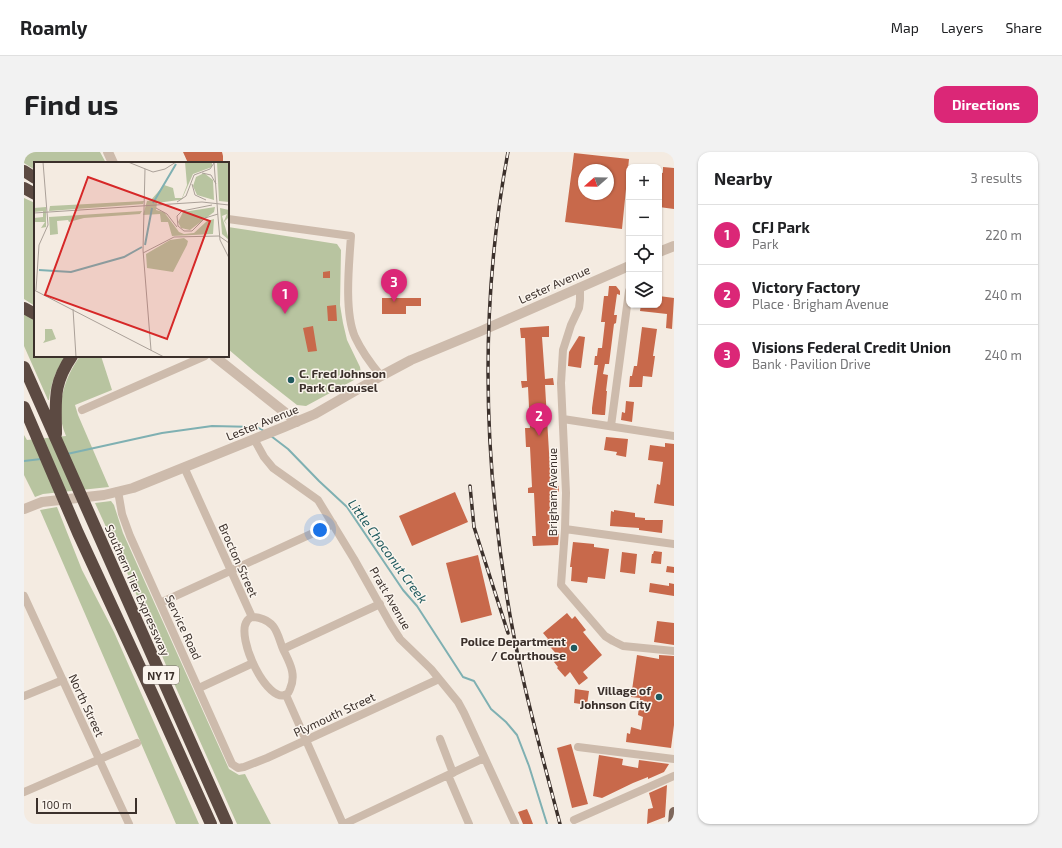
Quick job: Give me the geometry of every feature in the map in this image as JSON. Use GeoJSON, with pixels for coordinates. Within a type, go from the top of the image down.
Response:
{"type":"FeatureCollection","features":[{"type":"Feature","properties":{"kind":"highway"},"geometry":{"type":"LineString","coordinates":[[24,171],[34,177]]}},
{"type":"Feature","properties":{"kind":"highway"},"geometry":{"type":"LineString","coordinates":[[24,188],[34,193]]}},
{"type":"Feature","properties":{"kind":"highway"},"geometry":{"type":"LineString","coordinates":[[24,308],[34,313]]}},
{"type":"Feature","properties":{"kind":"highway"},"geometry":{"type":"LineString","coordinates":[[56,438],[55,399],[57,388],[62,372],[71,357]]}},
{"type":"Feature","properties":{"kind":"highway","name":"Southern Tier Expressway"},"geometry":{"type":"LineString","coordinates":[[24,367],[227,824]]}},
{"type":"Feature","properties":{"kind":"highway","name":"NY 17"},"geometry":{"type":"LineString","coordinates":[[25,411],[78,533],[211,824]]}},
{"type":"Feature","properties":{"kind":"main road"},"geometry":{"type":"LineString","coordinates":[[673,824],[674,812]]}},
{"type":"Feature","properties":{"kind":"street"},"geometry":{"type":"LineString","coordinates":[[108,152],[113,162]]}},
{"type":"Feature","properties":{"kind":"street"},"geometry":{"type":"LineString","coordinates":[[229,219],[351,236],[349,291],[350,317],[354,336],[365,356],[381,376]]}},
{"type":"Feature","properties":{"kind":"street"},"geometry":{"type":"LineString","coordinates":[[662,251],[674,246]]}},
{"type":"Feature","properties":{"kind":"street","name":"Lester Avenue"},"geometry":{"type":"LineString","coordinates":[[24,509],[42,502],[104,495],[132,488],[280,429],[315,414],[411,360],[626,267]]}},
{"type":"Feature","properties":{"kind":"street","name":"Brigham Avenue"},"geometry":{"type":"LineString","coordinates":[[580,287],[579,308],[571,325],[563,350],[561,383],[566,494],[561,585],[605,636],[613,641],[623,646],[674,651]]}},
{"type":"Feature","properties":{"kind":"street"},"geometry":{"type":"LineString","coordinates":[[611,426],[627,308]]}},
{"type":"Feature","properties":{"kind":"street"},"geometry":{"type":"LineString","coordinates":[[82,410],[203,357]]}},
{"type":"Feature","properties":{"kind":"street"},"geometry":{"type":"LineString","coordinates":[[215,357],[297,422]]}},
{"type":"Feature","properties":{"kind":"street"},"geometry":{"type":"LineString","coordinates":[[563,419],[674,436]]}},
{"type":"Feature","properties":{"kind":"street","name":"Pratt Avenue"},"geometry":{"type":"LineString","coordinates":[[256,438],[264,457],[274,468],[318,500],[400,639],[431,669],[458,702],[464,712],[515,824]]}},
{"type":"Feature","properties":{"kind":"street","name":"Brocton Street"},"geometry":{"type":"LineString","coordinates":[[184,467],[252,617],[246,622],[244,636],[247,650],[264,684],[281,696],[286,695]]}},
{"type":"Feature","properties":{"kind":"street","name":"Service Road"},"geometry":{"type":"LineString","coordinates":[[118,492],[122,514],[130,536],[232,764],[238,768]]}},
{"type":"Feature","properties":{"kind":"street"},"geometry":{"type":"LineString","coordinates":[[160,603],[333,524]]}},
{"type":"Feature","properties":{"kind":"street"},"geometry":{"type":"LineString","coordinates":[[565,529],[674,544]]}},
{"type":"Feature","properties":{"kind":"street","name":"North Street"},"geometry":{"type":"LineString","coordinates":[[25,600],[129,824]]}},
{"type":"Feature","properties":{"kind":"street"},"geometry":{"type":"LineString","coordinates":[[283,649],[380,604]]}},
{"type":"Feature","properties":{"kind":"street"},"geometry":{"type":"LineString","coordinates":[[252,617],[258,617],[274,627],[291,664],[293,677],[292,685],[286,695],[343,824],[484,758]]}},
{"type":"Feature","properties":{"kind":"street"},"geometry":{"type":"LineString","coordinates":[[199,688],[253,663]]}},
{"type":"Feature","properties":{"kind":"street","name":"Plymouth Street"},"geometry":{"type":"LineString","coordinates":[[238,768],[268,758],[439,679]]}},
{"type":"Feature","properties":{"kind":"street"},"geometry":{"type":"LineString","coordinates":[[24,696],[63,680]]}},
{"type":"Feature","properties":{"kind":"street"},"geometry":{"type":"LineString","coordinates":[[440,739],[450,774],[469,824]]}},
{"type":"Feature","properties":{"kind":"street"},"geometry":{"type":"LineString","coordinates":[[24,792],[137,743]]}},
{"type":"Feature","properties":{"kind":"street"},"geometry":{"type":"LineString","coordinates":[[578,747],[674,759]]}},
{"type":"Feature","properties":{"kind":"street"},"geometry":{"type":"LineString","coordinates":[[574,820],[674,776]]}},
{"type":"Feature","properties":{"kind":"green space"},"geometry":{"type":"Polygon","coordinates":[[[24,152],[100,152],[105,162],[34,162],[34,169],[24,163],[24,152]]]}},
{"type":"Feature","properties":{"kind":"green space"},"geometry":{"type":"Polygon","coordinates":[[[24,198],[34,203],[34,305],[24,299],[24,198]]]}},
{"type":"Feature","properties":{"kind":"green space"},"geometry":{"type":"Polygon","coordinates":[[[229,227],[337,244],[341,250],[340,305],[343,323],[347,340],[360,367],[361,373],[354,380],[306,406],[297,405],[229,350],[229,227]]]}},
{"type":"Feature","properties":{"kind":"green space"},"geometry":{"type":"Polygon","coordinates":[[[24,313],[34,318],[34,357],[65,357],[54,376],[49,400],[48,400],[24,346],[24,313]]]}},
{"type":"Feature","properties":{"kind":"green space"},"geometry":{"type":"Polygon","coordinates":[[[79,357],[101,357],[112,390],[75,405],[109,487],[43,494],[35,497],[24,475],[24,435],[27,440],[66,436],[62,426],[62,394],[74,365],[79,357]]]}},
{"type":"Feature","properties":{"kind":"green space"},"geometry":{"type":"Polygon","coordinates":[[[111,501],[114,505],[123,533],[229,769],[239,775],[245,774],[271,824],[237,824],[95,503],[111,501]]]}},
{"type":"Feature","properties":{"kind":"green space"},"geometry":{"type":"Polygon","coordinates":[[[57,507],[82,570],[114,632],[199,824],[176,824],[40,510],[57,507]]]}},
{"type":"Feature","properties":{"kind":"building"},"geometry":{"type":"Polygon","coordinates":[[[183,152],[222,152],[223,156],[223,162],[188,162],[183,152]]]}},
{"type":"Feature","properties":{"kind":"building"},"geometry":{"type":"Polygon","coordinates":[[[574,153],[629,159],[628,164],[626,164],[626,189],[622,229],[565,222],[574,153]]]}},
{"type":"Feature","properties":{"kind":"building"},"geometry":{"type":"Polygon","coordinates":[[[663,167],[674,168],[674,209],[662,207],[663,167]]]}},
{"type":"Feature","properties":{"kind":"building"},"geometry":{"type":"Polygon","coordinates":[[[330,271],[330,278],[323,278],[323,272],[330,271]]]}},
{"type":"Feature","properties":{"kind":"building"},"geometry":{"type":"Polygon","coordinates":[[[609,286],[616,286],[620,291],[620,295],[617,294],[614,315],[617,315],[616,323],[614,324],[609,364],[605,364],[603,374],[608,375],[605,415],[602,415],[592,414],[598,365],[594,365],[598,348],[602,348],[605,322],[601,322],[604,296],[608,296],[609,286]]]}},
{"type":"Feature","properties":{"kind":"building"},"geometry":{"type":"Polygon","coordinates":[[[662,296],[674,298],[672,329],[666,328],[667,314],[640,311],[640,308],[662,308],[662,296]]]}},
{"type":"Feature","properties":{"kind":"building"},"geometry":{"type":"Polygon","coordinates":[[[382,298],[421,298],[421,306],[406,306],[406,314],[382,314],[382,298]]]}},
{"type":"Feature","properties":{"kind":"building"},"geometry":{"type":"Polygon","coordinates":[[[336,305],[337,321],[328,321],[327,306],[336,305]]]}},
{"type":"Feature","properties":{"kind":"building"},"geometry":{"type":"Polygon","coordinates":[[[313,326],[317,351],[308,352],[303,328],[313,326]]]}},
{"type":"Feature","properties":{"kind":"building"},"geometry":{"type":"Polygon","coordinates":[[[549,326],[549,337],[542,337],[545,379],[553,378],[554,385],[545,385],[551,486],[559,486],[559,492],[552,492],[554,534],[559,534],[558,545],[533,546],[532,536],[536,536],[534,493],[528,493],[528,488],[532,487],[530,447],[526,447],[525,428],[530,428],[528,387],[522,388],[521,381],[527,381],[525,338],[521,338],[520,328],[549,326]]]}},
{"type":"Feature","properties":{"kind":"building"},"geometry":{"type":"Polygon","coordinates":[[[642,327],[657,329],[652,377],[643,376],[642,387],[629,387],[630,376],[632,376],[634,366],[637,366],[642,327]]]}},
{"type":"Feature","properties":{"kind":"building"},"geometry":{"type":"Polygon","coordinates":[[[579,336],[585,337],[581,368],[568,366],[569,352],[579,336]]]}},
{"type":"Feature","properties":{"kind":"building"},"geometry":{"type":"Polygon","coordinates":[[[626,401],[634,402],[632,422],[621,420],[622,412],[625,413],[626,401]]]}},
{"type":"Feature","properties":{"kind":"building"},"geometry":{"type":"Polygon","coordinates":[[[606,437],[628,439],[626,457],[616,455],[617,452],[604,450],[606,437]]]}},
{"type":"Feature","properties":{"kind":"building"},"geometry":{"type":"Polygon","coordinates":[[[665,443],[674,444],[674,506],[654,503],[657,484],[660,485],[663,462],[648,460],[650,445],[665,447],[665,443]]]}},
{"type":"Feature","properties":{"kind":"building"},"geometry":{"type":"Polygon","coordinates":[[[455,492],[468,522],[412,546],[399,516],[455,492]]]}},
{"type":"Feature","properties":{"kind":"building"},"geometry":{"type":"Polygon","coordinates":[[[614,510],[635,513],[635,517],[645,518],[645,520],[663,520],[662,533],[639,530],[639,528],[610,526],[611,511],[614,512],[614,510]]]}},
{"type":"Feature","properties":{"kind":"building"},"geometry":{"type":"Polygon","coordinates":[[[573,542],[594,544],[594,547],[609,549],[605,579],[588,577],[587,583],[571,581],[572,567],[570,567],[573,542]]]}},
{"type":"Feature","properties":{"kind":"building"},"geometry":{"type":"Polygon","coordinates":[[[654,551],[662,552],[661,564],[651,563],[652,554],[654,551]]]}},
{"type":"Feature","properties":{"kind":"building"},"geometry":{"type":"Polygon","coordinates":[[[622,552],[637,554],[635,574],[620,572],[622,552]]]}},
{"type":"Feature","properties":{"kind":"building"},"geometry":{"type":"Polygon","coordinates":[[[478,555],[492,615],[461,623],[446,563],[478,555]]]}},
{"type":"Feature","properties":{"kind":"building"},"geometry":{"type":"Polygon","coordinates":[[[667,566],[674,567],[674,573],[666,572],[667,566]]]}},
{"type":"Feature","properties":{"kind":"building"},"geometry":{"type":"Polygon","coordinates":[[[650,583],[669,586],[669,583],[674,584],[674,596],[649,592],[650,583]]]}},
{"type":"Feature","properties":{"kind":"building","name":"Police Department / Courthouse"},"geometry":{"type":"Polygon","coordinates":[[[567,613],[572,619],[575,616],[586,630],[583,632],[602,655],[583,672],[588,678],[579,685],[570,672],[565,677],[557,668],[558,667],[554,662],[559,657],[545,641],[548,639],[543,633],[567,613]]]}},
{"type":"Feature","properties":{"kind":"building"},"geometry":{"type":"Polygon","coordinates":[[[657,621],[674,623],[674,645],[654,642],[657,621]]]}},
{"type":"Feature","properties":{"kind":"building"},"geometry":{"type":"Polygon","coordinates":[[[637,655],[659,659],[659,655],[674,656],[674,725],[671,748],[626,742],[627,733],[630,734],[631,727],[641,730],[643,717],[638,715],[640,698],[631,697],[637,655]]]}},
{"type":"Feature","properties":{"kind":"building"},"geometry":{"type":"Polygon","coordinates":[[[575,689],[589,691],[587,705],[574,703],[575,689]]]}},
{"type":"Feature","properties":{"kind":"building"},"geometry":{"type":"Polygon","coordinates":[[[571,744],[588,804],[572,808],[557,748],[571,744]]]}},
{"type":"Feature","properties":{"kind":"building"},"geometry":{"type":"Polygon","coordinates":[[[599,755],[623,759],[622,765],[638,768],[639,760],[669,764],[664,772],[648,779],[648,777],[633,783],[602,798],[593,796],[599,755]]]}},
{"type":"Feature","properties":{"kind":"building"},"geometry":{"type":"Polygon","coordinates":[[[667,785],[665,817],[647,824],[648,809],[653,808],[649,793],[667,785]]]}},
{"type":"Feature","properties":{"kind":"building"},"geometry":{"type":"Polygon","coordinates":[[[527,809],[533,824],[523,824],[518,812],[527,809]]]}},
{"type":"Feature","properties":{"kind":"waterway","name":"Little Choconut Creek"},"geometry":{"type":"LineString","coordinates":[[67,454],[162,433],[212,426],[257,427],[264,431]]}},
{"type":"Feature","properties":{"kind":"waterway","name":"Little Choconut Creek"},"geometry":{"type":"LineString","coordinates":[[271,436],[288,449],[347,507],[403,590],[417,606],[463,677],[474,681],[491,709],[506,722],[517,735],[529,766],[547,824]]}},
{"type":"Feature","properties":{"kind":"waterway","name":"Little Choconut Creek"},"geometry":{"type":"LineString","coordinates":[[24,461],[41,459]]}},
{"type":"Feature","properties":{"kind":"railway"},"geometry":{"type":"LineString","coordinates":[[508,152],[499,206],[489,316],[489,427],[493,482],[498,537],[511,621],[530,708],[560,824]]}},
{"type":"Feature","properties":{"kind":"railway"},"geometry":{"type":"LineString","coordinates":[[470,486],[474,527],[508,633]]}},
{"type":"Feature","properties":{"kind":"place","name":"Visions Federal Credit Union"},"geometry":{"type":"Point","coordinates":[394,302]}},
{"type":"Feature","properties":{"kind":"place","name":"CFJ Park"},"geometry":{"type":"Point","coordinates":[285,314]}},
{"type":"Feature","properties":{"kind":"place","name":"C. Fred Johnson Park Carousel"},"geometry":{"type":"Point","coordinates":[291,380]}},
{"type":"Feature","properties":{"kind":"place","name":"Victory Factory"},"geometry":{"type":"Point","coordinates":[539,436]}},
{"type":"Feature","properties":{"kind":"place","name":"Police Department / Courthouse"},"geometry":{"type":"Point","coordinates":[574,648]}},
{"type":"Feature","properties":{"kind":"place","name":"Village of Johnson City"},"geometry":{"type":"Point","coordinates":[659,697]}}]}
